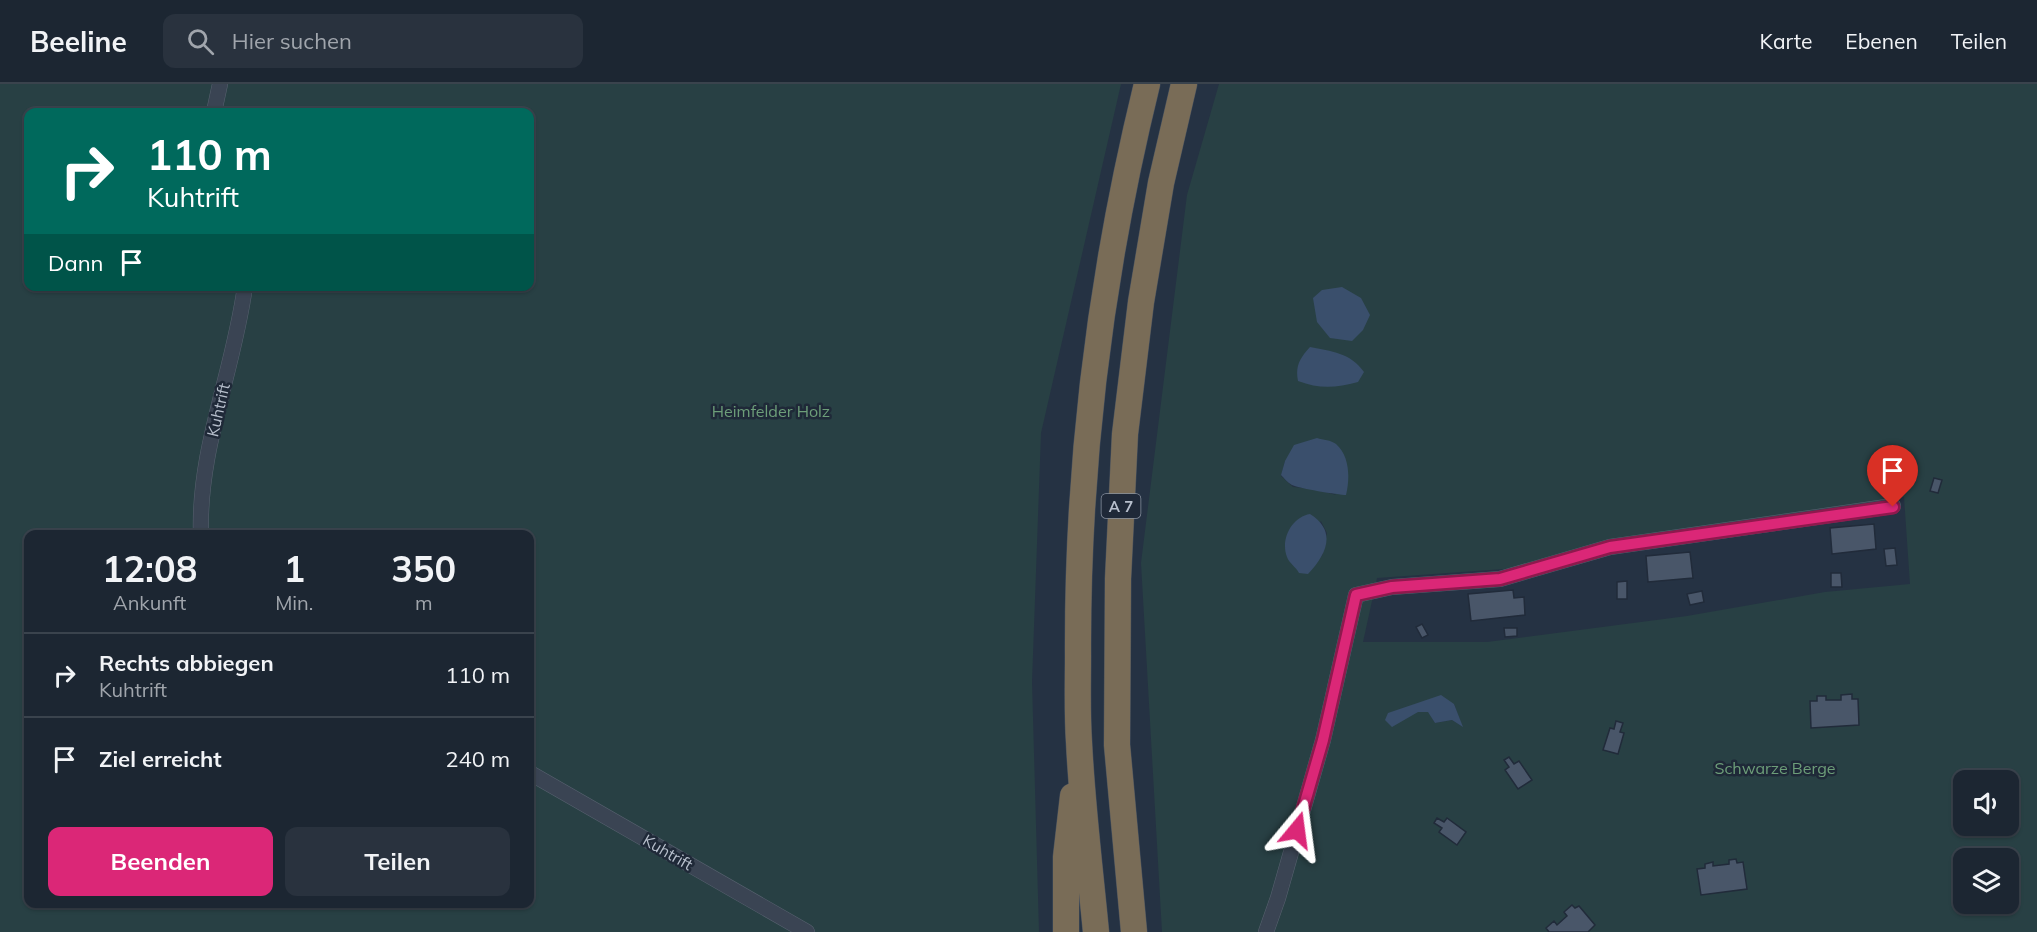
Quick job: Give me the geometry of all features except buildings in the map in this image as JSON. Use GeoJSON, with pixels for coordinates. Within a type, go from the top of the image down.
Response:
{"type":"FeatureCollection","features":[{"type":"Feature","properties":{"kind":"highway","name":"A 7"},"geometry":{"type":"LineString","coordinates":[[1096,932],[1079,742],[1078,602],[1081,515],[1088,424],[1102,311],[1125,176],[1147,84]]}},
{"type":"Feature","properties":{"kind":"highway","name":"A 7"},"geometry":{"type":"LineString","coordinates":[[1134,932],[1117,745],[1118,579],[1125,434],[1141,302],[1161,183],[1184,84]]}},
{"type":"Feature","properties":{"kind":"highway"},"geometry":{"type":"LineString","coordinates":[[1066,932],[1066,857],[1079,742]]}},
{"type":"Feature","properties":{"kind":"street"},"geometry":{"type":"LineString","coordinates":[[215,108],[220,84]]}},
{"type":"Feature","properties":{"kind":"street","name":"Kuhtrift"},"geometry":{"type":"LineString","coordinates":[[201,530],[200,510],[205,469],[241,317],[244,291]]}},
{"type":"Feature","properties":{"kind":"street"},"geometry":{"type":"LineString","coordinates":[[1266,932],[1323,740],[1356,595],[1392,587],[1500,579],[1610,547],[1893,507]]}},
{"type":"Feature","properties":{"kind":"street","name":"Kuhtrift"},"geometry":{"type":"LineString","coordinates":[[534,775],[807,932]]}},
{"type":"Feature","properties":{"kind":"green space","name":"Heimfelder Holz"},"geometry":{"type":"Polygon","coordinates":[[[0,84],[1121,84],[1041,433],[1032,682],[1039,932],[0,932],[0,84]]]}},
{"type":"Feature","properties":{"kind":"green space","name":"Schwarze Berge"},"geometry":{"type":"Polygon","coordinates":[[[1219,84],[2037,84],[2037,932],[1162,932],[1141,563],[1187,195],[1219,84]],[[1285,461],[1281,476],[1293,487],[1314,489],[1336,495],[1285,461]],[[1904,497],[1597,544],[1518,568],[1377,578],[1363,642],[1487,642],[1687,616],[1825,592],[1910,584],[1904,497]],[[1321,521],[1287,557],[1296,567],[1322,556],[1327,533],[1321,521]],[[1454,704],[1418,712],[1429,712],[1435,723],[1452,720],[1462,726],[1454,704]]]}},
{"type":"Feature","properties":{"kind":"water"},"geometry":{"type":"Polygon","coordinates":[[[1342,287],[1361,298],[1370,315],[1363,330],[1352,341],[1330,338],[1317,322],[1313,298],[1322,290],[1342,287]]]}},
{"type":"Feature","properties":{"kind":"water"},"geometry":{"type":"Polygon","coordinates":[[[1310,347],[1347,357],[1364,372],[1358,382],[1342,386],[1328,387],[1298,381],[1299,362],[1310,347]]]}},
{"type":"Feature","properties":{"kind":"water"},"geometry":{"type":"Polygon","coordinates":[[[1317,438],[1334,443],[1341,449],[1348,475],[1346,495],[1295,486],[1281,475],[1285,461],[1294,445],[1317,438]]]}},
{"type":"Feature","properties":{"kind":"water"},"geometry":{"type":"Polygon","coordinates":[[[1310,514],[1324,528],[1326,543],[1320,559],[1308,574],[1299,573],[1289,561],[1285,543],[1293,524],[1310,514]]]}},
{"type":"Feature","properties":{"kind":"water"},"geometry":{"type":"Polygon","coordinates":[[[1441,695],[1454,704],[1463,727],[1452,720],[1435,723],[1428,712],[1418,712],[1392,727],[1385,720],[1388,713],[1441,695]]]}},
{"type":"Feature","properties":{"kind":"route"},"geometry":{"type":"LineString","coordinates":[[1297,830],[1323,740],[1356,595],[1392,587],[1500,579],[1610,547],[1893,507]]}}]}
